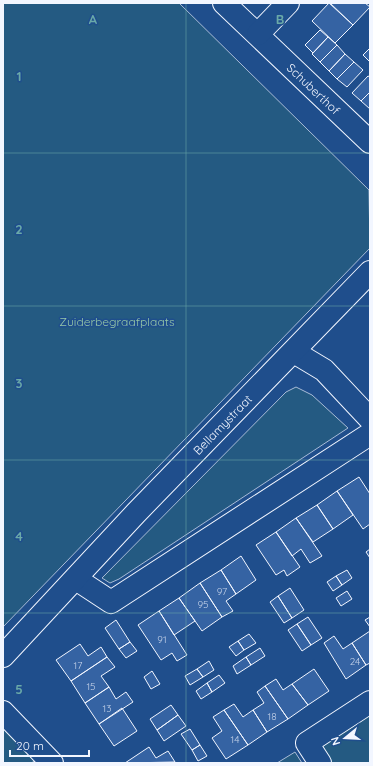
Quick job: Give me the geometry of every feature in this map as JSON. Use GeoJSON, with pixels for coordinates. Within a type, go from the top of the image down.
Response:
{"type":"FeatureCollection","features":[{"type":"Feature","properties":{"kind":"street","name":"Schuberthof"},"geometry":{"type":"LineString","coordinates":[[224,3],[370,142]]}},
{"type":"Feature","properties":{"kind":"street"},"geometry":{"type":"LineString","coordinates":[[258,34],[288,3]]}},
{"type":"Feature","properties":{"kind":"street","name":"Bellamystraat"},"geometry":{"type":"LineString","coordinates":[[3,656],[136,513],[294,352],[370,272]]}},
{"type":"Feature","properties":{"kind":"street"},"geometry":{"type":"LineString","coordinates":[[294,352],[324,370],[370,419]]}},
{"type":"Feature","properties":{"kind":"street"},"geometry":{"type":"LineString","coordinates":[[76,579],[111,602],[370,434]]}},
{"type":"Feature","properties":{"kind":"street"},"geometry":{"type":"LineString","coordinates":[[320,763],[308,743],[370,702]]}},
{"type":"Feature","properties":{"kind":"street"},"geometry":{"type":"LineString","coordinates":[[3,712],[52,763]]}},
{"type":"Feature","properties":{"kind":"green space","name":"Zuiderbegraafplaats"},"geometry":{"type":"Polygon","coordinates":[[[3,3],[179,3],[369,190],[370,248],[3,627],[3,3]]]}},
{"type":"Feature","properties":{"kind":"green space"},"geometry":{"type":"Polygon","coordinates":[[[296,387],[312,395],[348,428],[119,579],[110,583],[102,578],[286,392],[296,387]]]}},
{"type":"Feature","properties":{"kind":"green space"},"geometry":{"type":"Polygon","coordinates":[[[370,714],[370,763],[327,763],[318,749],[370,714]]]}},
{"type":"Feature","properties":{"kind":"green space"},"geometry":{"type":"Polygon","coordinates":[[[3,726],[35,761],[31,763],[3,763],[3,726]]]}},
{"type":"Feature","properties":{"kind":"green space"},"geometry":{"type":"Polygon","coordinates":[[[295,752],[302,763],[277,763],[295,752]]]}},
{"type":"Feature","properties":{"kind":"building"},"geometry":{"type":"Polygon","coordinates":[[[329,3],[353,25],[335,43],[312,21],[329,3]]]}},
{"type":"Feature","properties":{"kind":"building"},"geometry":{"type":"Polygon","coordinates":[[[330,3],[365,3],[370,7],[353,25],[330,3]]]}},
{"type":"Feature","properties":{"kind":"building"},"geometry":{"type":"Polygon","coordinates":[[[320,30],[328,37],[313,53],[305,45],[320,30]]]}},
{"type":"Feature","properties":{"kind":"building"},"geometry":{"type":"Polygon","coordinates":[[[328,37],[337,45],[320,62],[312,54],[328,37]]]}},
{"type":"Feature","properties":{"kind":"building"},"geometry":{"type":"Polygon","coordinates":[[[337,45],[345,54],[329,71],[320,62],[337,45]]]}},
{"type":"Feature","properties":{"kind":"building"},"geometry":{"type":"Polygon","coordinates":[[[370,48],[370,62],[363,55],[370,48]]]}},
{"type":"Feature","properties":{"kind":"building"},"geometry":{"type":"Polygon","coordinates":[[[345,54],[354,62],[337,79],[329,71],[345,54]]]}},
{"type":"Feature","properties":{"kind":"building"},"geometry":{"type":"Polygon","coordinates":[[[354,62],[363,70],[347,87],[337,79],[354,62]]]}},
{"type":"Feature","properties":{"kind":"building"},"geometry":{"type":"Polygon","coordinates":[[[368,76],[370,77],[370,92],[361,101],[352,93],[368,76]]]}},
{"type":"Feature","properties":{"kind":"building"},"geometry":{"type":"Polygon","coordinates":[[[370,92],[370,109],[361,101],[370,92]]]}},
{"type":"Feature","properties":{"kind":"building"},"geometry":{"type":"Polygon","coordinates":[[[359,477],[370,494],[370,524],[363,529],[337,491],[359,477]]]}},
{"type":"Feature","properties":{"kind":"building"},"geometry":{"type":"Polygon","coordinates":[[[337,491],[353,515],[333,529],[317,505],[337,491]]]}},
{"type":"Feature","properties":{"kind":"building"},"geometry":{"type":"Polygon","coordinates":[[[317,505],[333,529],[313,542],[296,518],[317,505]]]}},
{"type":"Feature","properties":{"kind":"building"},"geometry":{"type":"Polygon","coordinates":[[[296,518],[322,556],[310,563],[301,549],[292,556],[276,532],[296,518]]]}},
{"type":"Feature","properties":{"kind":"building"},"geometry":{"type":"Polygon","coordinates":[[[276,532],[300,567],[287,576],[284,570],[276,575],[256,545],[276,532]]]}},
{"type":"Feature","properties":{"kind":"building"},"geometry":{"type":"Polygon","coordinates":[[[370,549],[370,558],[366,552],[370,549]]]}},
{"type":"Feature","properties":{"kind":"building"},"geometry":{"type":"Polygon","coordinates":[[[241,556],[256,580],[236,594],[221,570],[241,556]]]}},
{"type":"Feature","properties":{"kind":"building"},"geometry":{"type":"Polygon","coordinates":[[[221,570],[236,594],[226,601],[233,611],[222,617],[200,583],[221,570]]]}},
{"type":"Feature","properties":{"kind":"building"},"geometry":{"type":"Polygon","coordinates":[[[347,570],[352,578],[342,585],[336,576],[347,570]]]}},
{"type":"Feature","properties":{"kind":"building"},"geometry":{"type":"Polygon","coordinates":[[[336,576],[342,585],[333,591],[327,582],[336,576]]]}},
{"type":"Feature","properties":{"kind":"building"},"geometry":{"type":"Polygon","coordinates":[[[200,583],[222,617],[202,631],[179,598],[200,583]]]}},
{"type":"Feature","properties":{"kind":"building"},"geometry":{"type":"Polygon","coordinates":[[[290,588],[304,610],[292,618],[278,596],[290,588]]]}},
{"type":"Feature","properties":{"kind":"building"},"geometry":{"type":"Polygon","coordinates":[[[347,591],[352,599],[341,606],[336,598],[347,591]]]}},
{"type":"Feature","properties":{"kind":"building"},"geometry":{"type":"Polygon","coordinates":[[[278,596],[292,618],[284,623],[270,602],[278,596]]]}},
{"type":"Feature","properties":{"kind":"building"},"geometry":{"type":"Polygon","coordinates":[[[179,598],[195,621],[174,635],[159,611],[179,598]]]}},
{"type":"Feature","properties":{"kind":"building"},"geometry":{"type":"Polygon","coordinates":[[[159,611],[187,655],[177,661],[172,653],[161,660],[138,625],[159,611]]]}},
{"type":"Feature","properties":{"kind":"building"},"geometry":{"type":"Polygon","coordinates":[[[308,617],[322,638],[311,645],[297,624],[308,617]]]}},
{"type":"Feature","properties":{"kind":"building"},"geometry":{"type":"Polygon","coordinates":[[[370,617],[370,627],[365,620],[370,617]]]}},
{"type":"Feature","properties":{"kind":"building"},"geometry":{"type":"Polygon","coordinates":[[[116,620],[130,642],[119,649],[105,628],[116,620]]]}},
{"type":"Feature","properties":{"kind":"building"},"geometry":{"type":"Polygon","coordinates":[[[297,624],[311,645],[302,651],[288,630],[297,624]]]}},
{"type":"Feature","properties":{"kind":"building"},"geometry":{"type":"Polygon","coordinates":[[[370,631],[370,663],[366,665],[352,643],[370,631]]]}},
{"type":"Feature","properties":{"kind":"building"},"geometry":{"type":"Polygon","coordinates":[[[249,634],[256,643],[244,650],[238,641],[249,634]]]}},
{"type":"Feature","properties":{"kind":"building"},"geometry":{"type":"Polygon","coordinates":[[[334,636],[343,649],[352,643],[366,665],[346,679],[324,643],[334,636]]]}},
{"type":"Feature","properties":{"kind":"building"},"geometry":{"type":"Polygon","coordinates":[[[238,641],[244,650],[236,656],[229,647],[238,641]]]}},
{"type":"Feature","properties":{"kind":"building"},"geometry":{"type":"Polygon","coordinates":[[[130,642],[137,651],[126,658],[119,649],[130,642]]]}},
{"type":"Feature","properties":{"kind":"building"},"geometry":{"type":"Polygon","coordinates":[[[80,644],[88,656],[101,647],[107,657],[71,681],[56,660],[80,644]]]}},
{"type":"Feature","properties":{"kind":"building"},"geometry":{"type":"Polygon","coordinates":[[[260,648],[265,656],[251,665],[246,657],[260,648]]]}},
{"type":"Feature","properties":{"kind":"building"},"geometry":{"type":"Polygon","coordinates":[[[107,657],[115,667],[101,676],[109,687],[85,703],[71,681],[107,657]]]}},
{"type":"Feature","properties":{"kind":"building"},"geometry":{"type":"Polygon","coordinates":[[[246,657],[251,665],[237,674],[233,666],[246,657]]]}},
{"type":"Feature","properties":{"kind":"building"},"geometry":{"type":"Polygon","coordinates":[[[209,661],[214,670],[203,677],[197,669],[209,661]]]}},
{"type":"Feature","properties":{"kind":"building"},"geometry":{"type":"Polygon","coordinates":[[[197,669],[203,677],[190,685],[185,676],[197,669]]]}},
{"type":"Feature","properties":{"kind":"building"},"geometry":{"type":"Polygon","coordinates":[[[314,669],[329,691],[308,705],[292,684],[314,669]]]}},
{"type":"Feature","properties":{"kind":"building"},"geometry":{"type":"Polygon","coordinates":[[[152,671],[160,684],[151,689],[144,677],[152,671]]]}},
{"type":"Feature","properties":{"kind":"building"},"geometry":{"type":"Polygon","coordinates":[[[219,675],[225,683],[212,692],[207,683],[219,675]]]}},
{"type":"Feature","properties":{"kind":"building"},"geometry":{"type":"Polygon","coordinates":[[[276,679],[283,690],[292,684],[308,705],[288,719],[265,686],[276,679]]]}},
{"type":"Feature","properties":{"kind":"building"},"geometry":{"type":"Polygon","coordinates":[[[207,683],[212,692],[201,699],[196,691],[207,683]]]}},
{"type":"Feature","properties":{"kind":"building"},"geometry":{"type":"Polygon","coordinates":[[[265,686],[288,719],[267,732],[253,710],[264,703],[257,692],[265,686]]]}},
{"type":"Feature","properties":{"kind":"building"},"geometry":{"type":"Polygon","coordinates":[[[109,687],[116,699],[126,692],[133,702],[99,724],[85,703],[109,687]]]}},
{"type":"Feature","properties":{"kind":"building"},"geometry":{"type":"Polygon","coordinates":[[[234,704],[243,717],[253,710],[267,732],[248,745],[224,710],[234,704]]]}},
{"type":"Feature","properties":{"kind":"building"},"geometry":{"type":"Polygon","coordinates":[[[171,705],[178,715],[157,730],[150,719],[171,705]]]}},
{"type":"Feature","properties":{"kind":"building"},"geometry":{"type":"Polygon","coordinates":[[[122,708],[137,731],[114,746],[99,724],[122,708]]]}},
{"type":"Feature","properties":{"kind":"building"},"geometry":{"type":"Polygon","coordinates":[[[224,710],[248,745],[226,759],[212,738],[222,731],[213,717],[224,710]]]}},
{"type":"Feature","properties":{"kind":"building"},"geometry":{"type":"Polygon","coordinates":[[[178,715],[186,726],[164,741],[157,730],[178,715]]]}},
{"type":"Feature","properties":{"kind":"building"},"geometry":{"type":"Polygon","coordinates":[[[190,729],[200,745],[192,750],[181,734],[190,729]]]}},
{"type":"Feature","properties":{"kind":"building"},"geometry":{"type":"Polygon","coordinates":[[[200,745],[207,756],[198,761],[192,750],[200,745]]]}},
{"type":"Feature","properties":{"kind":"building"},"geometry":{"type":"Polygon","coordinates":[[[149,747],[156,758],[168,751],[175,762],[125,763],[149,747]]]}}]}
